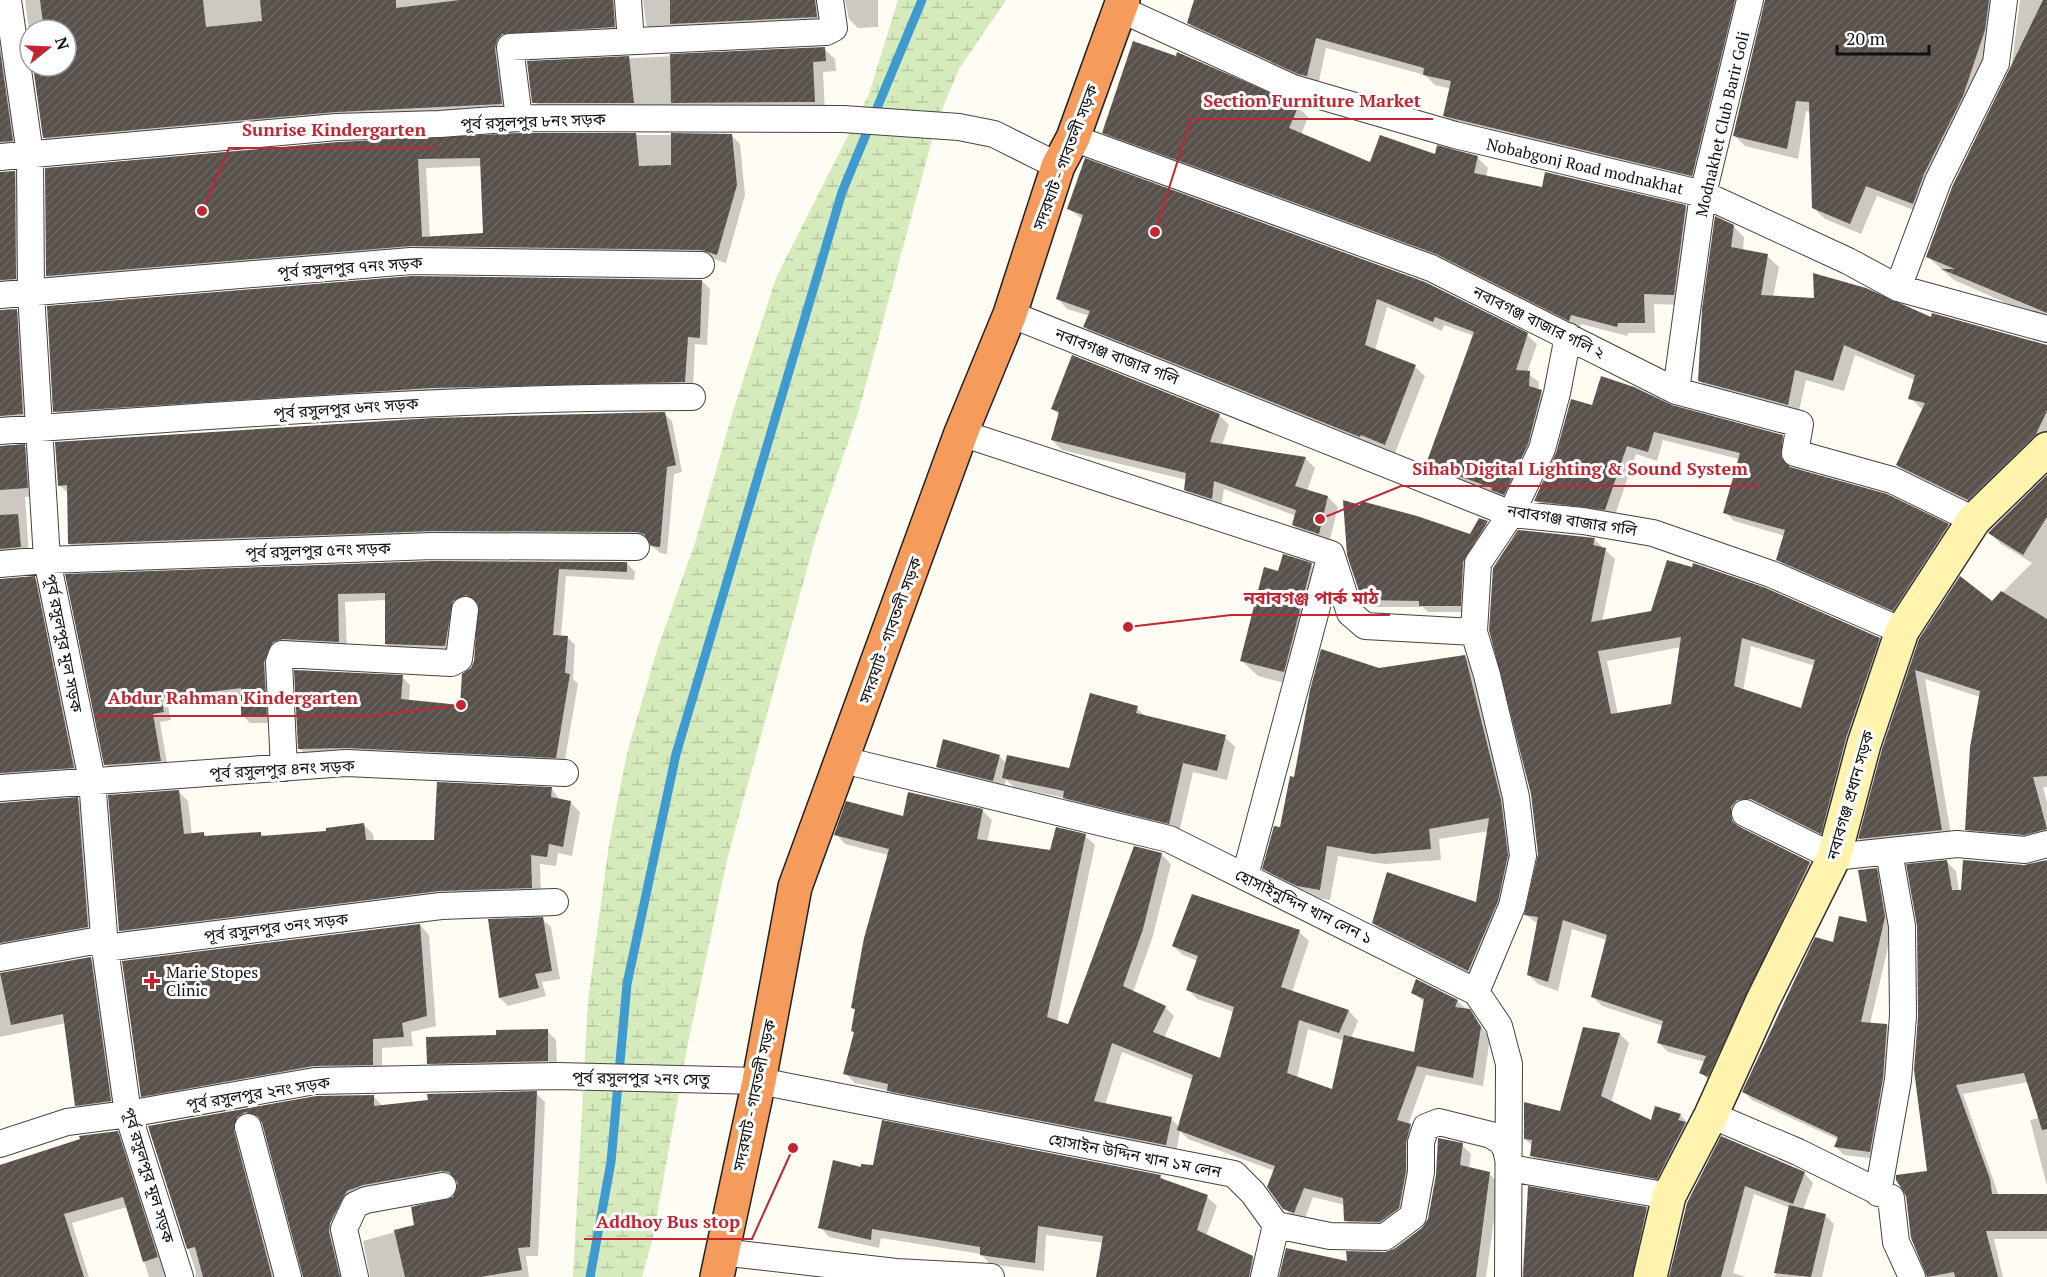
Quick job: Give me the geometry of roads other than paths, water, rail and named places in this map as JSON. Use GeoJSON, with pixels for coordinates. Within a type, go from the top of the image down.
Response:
{"type":"FeatureCollection","features":[{"type":"Feature","properties":{"kind":"highway","name":"সদরঘাট - গাবতলী সড়ক"},"geometry":{"type":"LineString","coordinates":[[719,1265],[759,1081],[795,888],[961,433],[1010,314],[1065,152],[1121,5]]}},
{"type":"Feature","properties":{"kind":"street","name":"পূর্ব রসুলপুর মূল সড়ক"},"geometry":{"type":"LineString","coordinates":[[8,0],[30,154],[31,293],[47,560],[92,780],[105,948],[128,1114],[173,1275]]}},
{"type":"Feature","properties":{"kind":"street"},"geometry":{"type":"LineString","coordinates":[[628,0],[631,41]]}},
{"type":"Feature","properties":{"kind":"street"},"geometry":{"type":"LineString","coordinates":[[519,118],[510,47],[826,32],[834,28],[830,0]]}},
{"type":"Feature","properties":{"kind":"street","name":"Modnakhet Club Barir Goli"},"geometry":{"type":"LineString","coordinates":[[1676,391],[1703,194],[1750,0]]}},
{"type":"Feature","properties":{"kind":"street"},"geometry":{"type":"LineString","coordinates":[[1898,288],[1938,180],[1996,63],[2004,0]]}},
{"type":"Feature","properties":{"kind":"street","name":"Nobabgonj Road modnakhat"},"geometry":{"type":"LineString","coordinates":[[1121,5],[1293,88],[1455,135],[1703,194],[1848,261],[1898,288],[2047,328]]}},
{"type":"Feature","properties":{"kind":"street","name":"পূর্ব রসুলপুর ৮নং সড়ক"},"geometry":{"type":"LineString","coordinates":[[0,157],[337,127],[440,124],[519,118],[843,119],[959,127]]}},
{"type":"Feature","properties":{"kind":"street","name":"নবাবগঞ্জ বাজার গলি ২"},"geometry":{"type":"LineString","coordinates":[[959,127],[1065,152],[1431,268],[1676,391],[1800,424],[1795,453],[1892,480],[1974,520]]}},
{"type":"Feature","properties":{"kind":"street","name":"পূর্ব রসুলপুর ৭নং সড়ক"},"geometry":{"type":"LineString","coordinates":[[0,295],[411,261],[701,265]]}},
{"type":"Feature","properties":{"kind":"street","name":"নবাবগঞ্জ বাজার গলি"},"geometry":{"type":"LineString","coordinates":[[1010,314],[1511,514],[1583,521],[1653,533],[1771,574],[1902,631]]}},
{"type":"Feature","properties":{"kind":"street"},"geometry":{"type":"LineString","coordinates":[[1476,992],[1512,906],[1523,856],[1512,776],[1474,632],[1478,563],[1511,514],[1542,449],[1557,393],[1568,336]]}},
{"type":"Feature","properties":{"kind":"street","name":"পূর্ব রসুলপুর ৬নং সড়ক"},"geometry":{"type":"LineString","coordinates":[[0,431],[441,402],[571,397],[692,397]]}},
{"type":"Feature","properties":{"kind":"street"},"geometry":{"type":"LineString","coordinates":[[961,433],[1331,554]]}},
{"type":"Feature","properties":{"kind":"street","name":"নবাবগঞ্জ প্রধান সড়ক"},"geometry":{"type":"LineString","coordinates":[[1650,1277],[1669,1196],[1711,1115],[1763,1000],[1834,857],[1864,744],[1902,631],[1974,520],[2047,449]]}},
{"type":"Feature","properties":{"kind":"street","name":"পূর্ব রসুলপুর ৫নং সড়ক"},"geometry":{"type":"LineString","coordinates":[[0,564],[47,560],[433,546],[636,547]]}},
{"type":"Feature","properties":{"kind":"street"},"geometry":{"type":"LineString","coordinates":[[1331,554],[1350,614],[1365,626],[1474,632]]}},
{"type":"Feature","properties":{"kind":"street"},"geometry":{"type":"LineString","coordinates":[[1245,876],[1331,554]]}},
{"type":"Feature","properties":{"kind":"street"},"geometry":{"type":"LineString","coordinates":[[285,768],[279,662],[282,654],[451,663],[459,660],[462,652],[465,610]]}},
{"type":"Feature","properties":{"kind":"street","name":"হোসাইনুদ্দিন খান লেন ১"},"geometry":{"type":"LineString","coordinates":[[843,760],[1169,839],[1476,992],[1499,1026],[1509,1064],[1508,1277]]}},
{"type":"Feature","properties":{"kind":"street","name":"পূর্ব রসুলপুর ৪নং সড়ক"},"geometry":{"type":"LineString","coordinates":[[0,788],[346,763],[565,773]]}},
{"type":"Feature","properties":{"kind":"street"},"geometry":{"type":"LineString","coordinates":[[1745,813],[1834,857],[1957,844],[2025,850],[2047,844]]}},
{"type":"Feature","properties":{"kind":"street"},"geometry":{"type":"LineString","coordinates":[[1878,1193],[1898,1080],[1903,1016],[1902,926],[1889,852]]}},
{"type":"Feature","properties":{"kind":"street","name":"পূর্ব রসুলপুর ৩নং সড়ক"},"geometry":{"type":"LineString","coordinates":[[0,957],[94,941],[105,948],[441,906],[555,902]]}},
{"type":"Feature","properties":{"kind":"street","name":"পূর্ব রসুলপুর ২নং সেতু"},"geometry":{"type":"LineString","coordinates":[[558,1076],[759,1081]]}},
{"type":"Feature","properties":{"kind":"street","name":"পূর্ব রসুলপুর ২নং সড়ক"},"geometry":{"type":"LineString","coordinates":[[0,1144],[67,1122],[128,1114],[315,1081],[558,1076]]}},
{"type":"Feature","properties":{"kind":"street","name":"হোসাইন উদ্দিন খান ১ম লেন"},"geometry":{"type":"LineString","coordinates":[[759,1081],[1234,1174],[1253,1193],[1276,1225]]}},
{"type":"Feature","properties":{"kind":"street"},"geometry":{"type":"LineString","coordinates":[[1711,1115],[1798,1152],[1891,1198],[1896,1242],[1912,1277]]}},
{"type":"Feature","properties":{"kind":"street"},"geometry":{"type":"LineString","coordinates":[[1264,1277],[1276,1225],[1330,1236],[1385,1237],[1413,1216],[1421,1172],[1421,1142],[1426,1127],[1439,1122],[1491,1135],[1501,1141],[1506,1149],[1510,1168],[1669,1196]]}},
{"type":"Feature","properties":{"kind":"street"},"geometry":{"type":"LineString","coordinates":[[248,1127],[288,1277]]}},
{"type":"Feature","properties":{"kind":"street"},"geometry":{"type":"LineString","coordinates":[[355,1277],[344,1229],[355,1205],[366,1200],[442,1186]]}},
{"type":"Feature","properties":{"kind":"street"},"geometry":{"type":"LineString","coordinates":[[719,1265],[991,1277]]}},
{"type":"Feature","properties":{"kind":"waterway"},"geometry":{"type":"LineString","coordinates":[[590,1277],[611,1162],[627,984],[676,754],[842,192],[922,0]]}},
{"type":"Feature","properties":{"kind":"place","name":"Sunrise Kindergarten"},"geometry":{"type":"Point","coordinates":[202,211]}},
{"type":"Feature","properties":{"kind":"place","name":"Section Furniture Market"},"geometry":{"type":"Point","coordinates":[1155,232]}},
{"type":"Feature","properties":{"kind":"place","name":"Sihab Digital Lighting & Sound System"},"geometry":{"type":"Point","coordinates":[1320,519]}},
{"type":"Feature","properties":{"kind":"place","name":"নবাবগঞ্জ পার্ক মাঠ"},"geometry":{"type":"Point","coordinates":[1128,627]}},
{"type":"Feature","properties":{"kind":"place","name":"Abdur Rahman Kindergarten"},"geometry":{"type":"Point","coordinates":[461,705]}},
{"type":"Feature","properties":{"kind":"place","name":"Marie Stopes Clinic"},"geometry":{"type":"Point","coordinates":[152,981]}},
{"type":"Feature","properties":{"kind":"place","name":"Addhoy Bus stop"},"geometry":{"type":"Point","coordinates":[793,1148]}}]}
